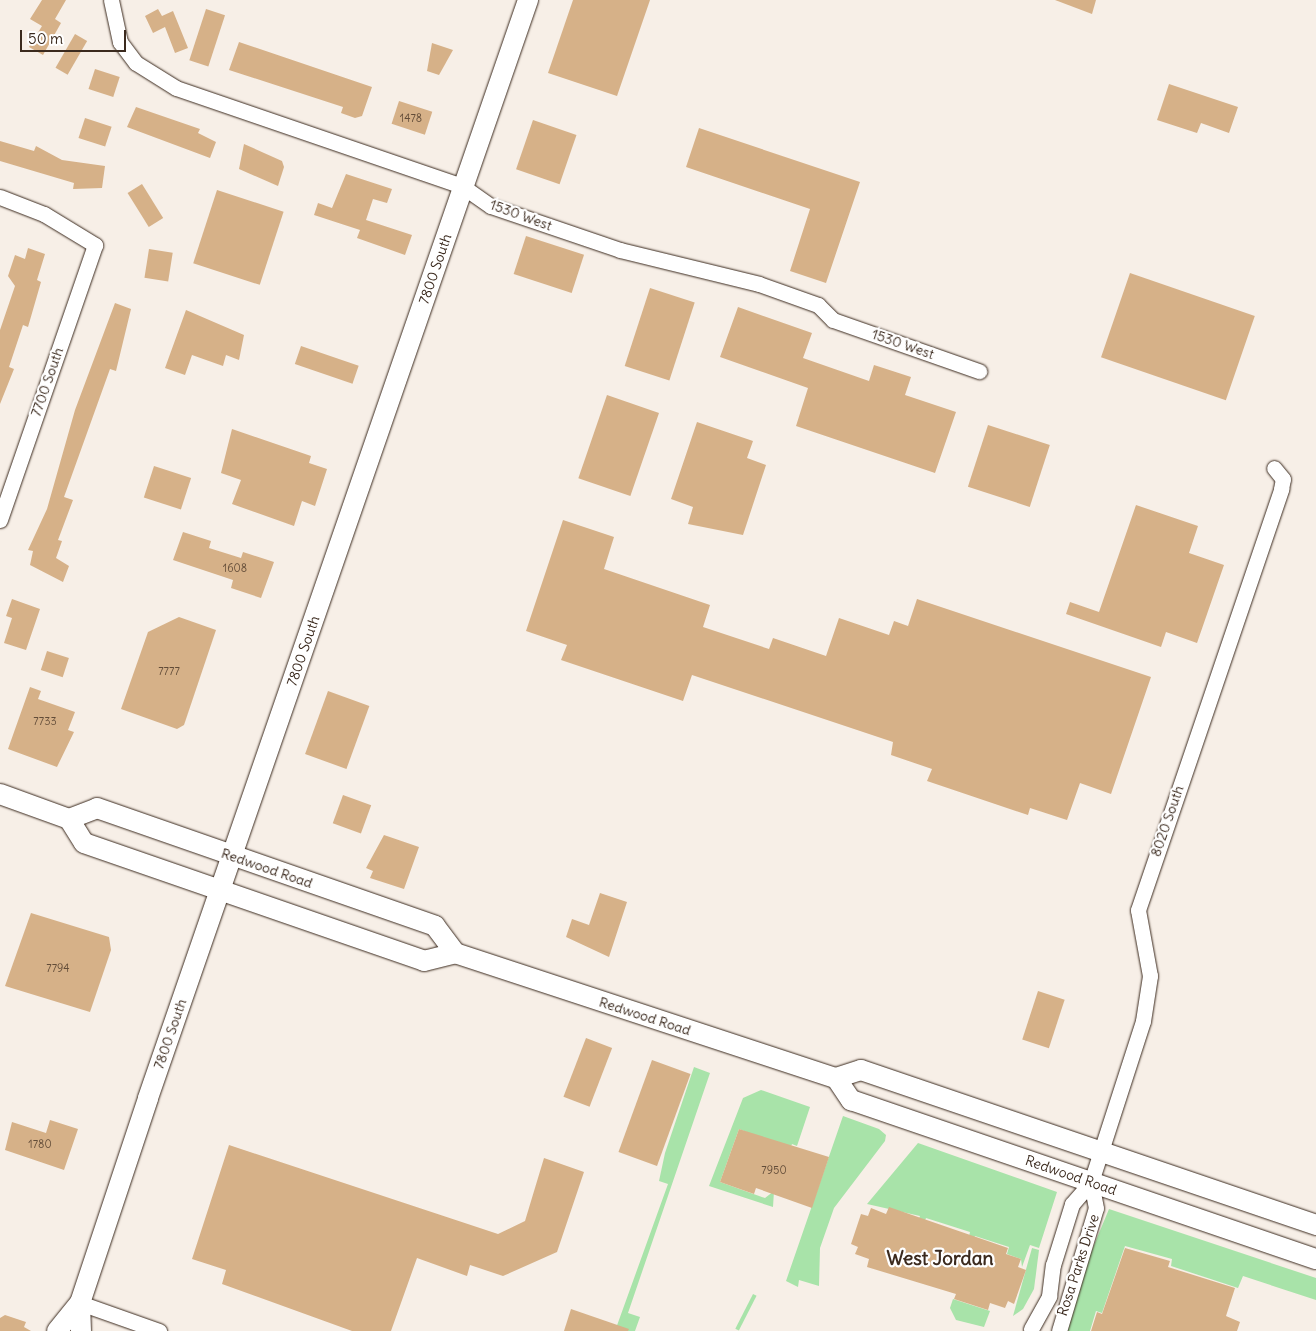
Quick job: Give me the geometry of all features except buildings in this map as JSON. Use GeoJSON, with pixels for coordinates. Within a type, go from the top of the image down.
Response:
{"type":"FeatureCollection","features":[{"type":"Feature","properties":{"kind":"main road","name":"7800 South"},"geometry":{"type":"LineString","coordinates":[[57,1331],[80,1304],[220,890],[462,186],[528,0]]}},
{"type":"Feature","properties":{"kind":"main road"},"geometry":{"type":"LineString","coordinates":[[0,794],[69,819],[84,843],[424,961],[455,952]]}},
{"type":"Feature","properties":{"kind":"main road","name":"Redwood Road"},"geometry":{"type":"LineString","coordinates":[[69,819],[97,808],[435,926],[455,952],[836,1078],[851,1100],[1316,1259]]}},
{"type":"Feature","properties":{"kind":"main road"},"geometry":{"type":"LineString","coordinates":[[836,1078],[861,1070],[1316,1225]]}},
{"type":"Feature","properties":{"kind":"main road","name":"7800 South"},"geometry":{"type":"LineString","coordinates":[[80,1304],[82,1331]]}},
{"type":"Feature","properties":{"kind":"street","name":"1530 West"},"geometry":{"type":"LineString","coordinates":[[111,0],[120,42],[136,63],[156,79],[462,186],[507,211],[620,250],[759,284],[818,305],[833,320],[979,371]]}},
{"type":"Feature","properties":{"kind":"street","name":"7700 South"},"geometry":{"type":"LineString","coordinates":[[0,197],[44,214],[95,245],[0,520]]}},
{"type":"Feature","properties":{"kind":"street","name":"8020 South"},"geometry":{"type":"LineString","coordinates":[[1091,1182],[1149,993],[1148,957],[1138,929],[1142,892],[1281,489],[1283,479],[1274,468]]}},
{"type":"Feature","properties":{"kind":"street","name":"Rosa Parks Drive"},"geometry":{"type":"LineString","coordinates":[[1032,1330],[1049,1296],[1052,1264],[1072,1204],[1091,1182]]}},
{"type":"Feature","properties":{"kind":"street","name":"Rosa Parks Drive"},"geometry":{"type":"LineString","coordinates":[[1059,1331],[1096,1208],[1091,1182]]}},
{"type":"Feature","properties":{"kind":"street"},"geometry":{"type":"LineString","coordinates":[[80,1304],[159,1331]]}},
{"type":"Feature","properties":{"kind":"green space"},"geometry":{"type":"Polygon","coordinates":[[[694,1067],[710,1073],[628,1313],[640,1317],[635,1331],[615,1331],[668,1184],[659,1181],[665,1153],[694,1067]]]}},
{"type":"Feature","properties":{"kind":"green space"},"geometry":{"type":"Polygon","coordinates":[[[761,1090],[810,1107],[797,1146],[792,1144],[790,1149],[739,1129],[720,1182],[765,1198],[774,1191],[773,1207],[709,1186],[743,1098],[761,1090]]]}},
{"type":"Feature","properties":{"kind":"green space"},"geometry":{"type":"Polygon","coordinates":[[[843,1116],[879,1129],[886,1135],[885,1141],[834,1208],[820,1248],[819,1286],[799,1280],[798,1287],[786,1281],[843,1116]]]}},
{"type":"Feature","properties":{"kind":"green space"},"geometry":{"type":"Polygon","coordinates":[[[918,1143],[1057,1192],[1039,1248],[1030,1245],[1022,1267],[1021,1259],[1007,1254],[1009,1247],[975,1236],[972,1242],[968,1241],[970,1232],[926,1218],[923,1226],[917,1224],[920,1216],[867,1204],[918,1143]]]}},
{"type":"Feature","properties":{"kind":"green space"},"geometry":{"type":"Polygon","coordinates":[[[1109,1209],[1316,1278],[1316,1300],[1243,1276],[1238,1288],[1171,1266],[1172,1259],[1125,1246],[1102,1313],[1096,1311],[1090,1331],[1066,1331],[1072,1298],[1109,1209]]]}},
{"type":"Feature","properties":{"kind":"green space"},"geometry":{"type":"Polygon","coordinates":[[[1032,1248],[1039,1250],[1034,1289],[1023,1309],[1013,1316],[1032,1248]]]}},
{"type":"Feature","properties":{"kind":"green space"},"geometry":{"type":"Polygon","coordinates":[[[753,1294],[757,1296],[739,1331],[735,1329],[753,1294]]]}},
{"type":"Feature","properties":{"kind":"green space"},"geometry":{"type":"Polygon","coordinates":[[[953,1299],[990,1311],[984,1327],[956,1320],[950,1308],[953,1299]]]}},
{"type":"Feature","properties":{"kind":"district","name":"West Jordan"},"geometry":{"type":"Point","coordinates":[940,1259]}}]}
